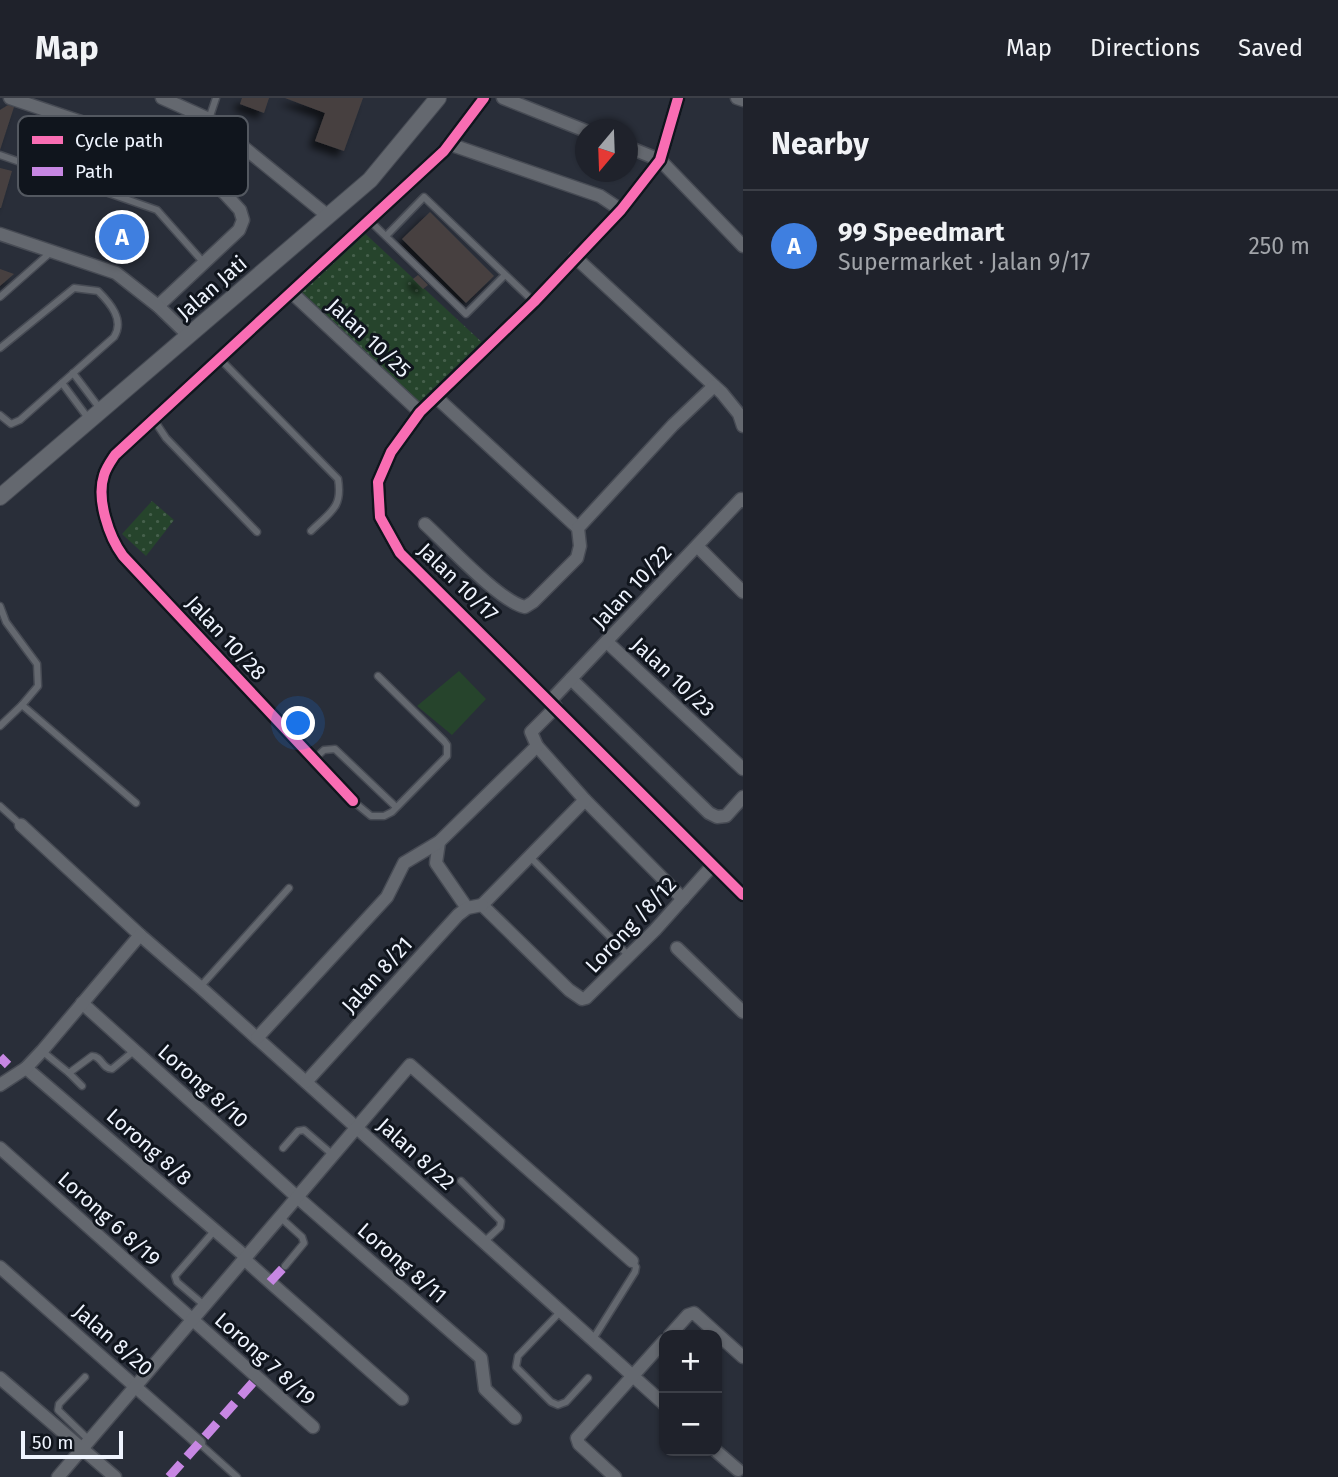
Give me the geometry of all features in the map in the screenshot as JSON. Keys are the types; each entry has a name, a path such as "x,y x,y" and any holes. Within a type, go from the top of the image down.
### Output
{"street":[{"path":"10,98 63,116"},
{"path":"162,98 202,116"},
{"name":"Jalan Jati","path":"1,493 370,180 438,98"},
{"path":"153,419 449,144 484,98"},
{"path":"503,98 575,127"},
{"name":"Jalan 10/17","path":"678,98 660,160 621,210 534,302 420,412 391,452 378,482 380,517 400,552 743,895"},
{"path":"737,98 743,100"},
{"path":"449,144 600,196 621,210"},
{"path":"248,151 328,216"},
{"path":"638,151 660,160 743,246"},
{"path":"158,306 242,226 243,215 226,196"},
{"path":"0,234 116,273 158,306 188,335"},
{"path":"575,257 714,386 734,407 743,426"},
{"name":"Jalan 10/25","path":"291,292 420,412"},
{"path":"578,528 673,425 714,386"},
{"path":"425,524 498,592 525,607 577,558 580,539 578,528 436,397"},
{"name":"Jalan 10/28","path":"153,419 115,455 103,476 108,529 114,543 123,556 353,801"},
{"name":"Jalan 10/22","path":"553,704 572,679 742,500"},
{"path":"697,546 743,592"},
{"name":"Jalan 10/23","path":"607,642 743,769"},
{"path":"572,679 709,813 717,817 726,816 743,797"},
{"path":"553,704 531,732 537,747 683,899"},
{"path":"257,1038 387,897 404,863 439,842 537,747"},
{"path":"439,842 436,860 438,867 467,908 482,905 585,800"},
{"name":"Jalan 8/22","path":"21,825 139,935 200,986 659,1399"},
{"name":"Lorong /8/12","path":"482,905 550,972 582,999 591,995 630,956 713,865"},
{"name":"Jalan 8/21","path":"306,1082 467,908"},
{"path":"0,1085 26,1068 42,1051 139,935"},
{"path":"677,948 742,1009"},
{"name":"Lorong 8/10","path":"82,1003 297,1197"},
{"path":"58,1477 410,1065 632,1261"},
{"name":"Lorong 8/8","path":"26,1068 245,1258"},
{"name":"Lorong 6 8/19","path":"0,1147 192,1320"},
{"name":"Lorong 8/11","path":"297,1197 481,1358 485,1389 514,1418"},
{"path":"245,1258 402,1399"},
{"name":"Jalan 8/20","path":"0,1267 199,1443"},
{"path":"674,1330 688,1315 694,1313 713,1330"},
{"name":"Lorong 7 8/19","path":"192,1320 313,1427"},
{"path":"722,1338 743,1357"},
{"path":"615,1477 579,1444 577,1438 659,1347"},
{"path":"0,1378 86,1444 115,1477"},
{"path":"721,1456 737,1471"}],"lane":[{"path":"210,116 216,98"},
{"path":"0,155 18,161"},
{"path":"117,196 157,210 204,263"},
{"path":"386,236 424,197 534,302"},
{"path":"369,220 466,314 505,275"},
{"path":"0,297 52,252"},
{"path":"0,348 74,288 96,289 116,312 117,332 62,383 19,421 8,422 0,415"},
{"path":"219,358 338,479 338,503 311,531"},
{"path":"73,373 96,415"},
{"path":"62,383 96,415"},
{"path":"153,419 166,438 257,532"},
{"path":"0,606 6,622 37,664 38,684 22,705 0,726"},
{"path":"353,801 367,815 387,815 444,761 448,751 444,741 378,676"},
{"path":"22,705 136,803"},
{"path":"314,759 324,750 335,749 396,807"},
{"path":"0,806 21,825"},
{"path":"530,857 630,956"},
{"path":"200,986 289,888"},
{"path":"69,1073 92,1056 98,1057 106,1068 112,1069 135,1050"},
{"path":"42,1051 82,1086"},
{"path":"283,1148 298,1131 304,1130 333,1155"},
{"path":"461,1181 501,1221 500,1227 484,1242"},
{"path":"280,1217 304,1242 285,1266"},
{"path":"204,1306 177,1282 175,1276 215,1230"},
{"path":"593,1339 635,1272 636,1267 632,1261"},
{"path":"561,1311 518,1356 516,1367 551,1402 558,1405 566,1402 589,1378"},
{"path":"85,1377 60,1404 58,1410 86,1444"},
{"path":"199,1443 237,1477"}],"green space":[{"path":"358,227 487,347 420,412 291,292"},
{"path":"152,501 174,520 146,556 122,534"},
{"path":"459,671 486,699 452,735 417,706"}],"building":[{"path":"242,98 269,98 264,113 240,104"},
{"path":"285,98 363,98 344,151 315,141 325,113"},
{"path":"8,105 14,107 0,150 0,110"},
{"path":"0,168 12,171 1,208 0,208"},
{"path":"430,212 494,276 466,303 402,239"},
{"path":"0,269 14,274 0,286"},
{"path":"418,275 428,285 423,289 413,279"}],"marked path":[{"path":"0,1057 8,1065"},
{"path":"270,1282 285,1266"},
{"path":"169,1477 257,1378"}],"cycle path":[{"path":"353,801 123,556 105,517 102,485 106,470 115,455 444,151 484,98"},
{"path":"678,98 660,160 621,210 534,302 420,412 391,452 378,482 380,517 400,553 743,895"}],"place":[{"name":"99 Speedmart","path":"122,237"}]}
